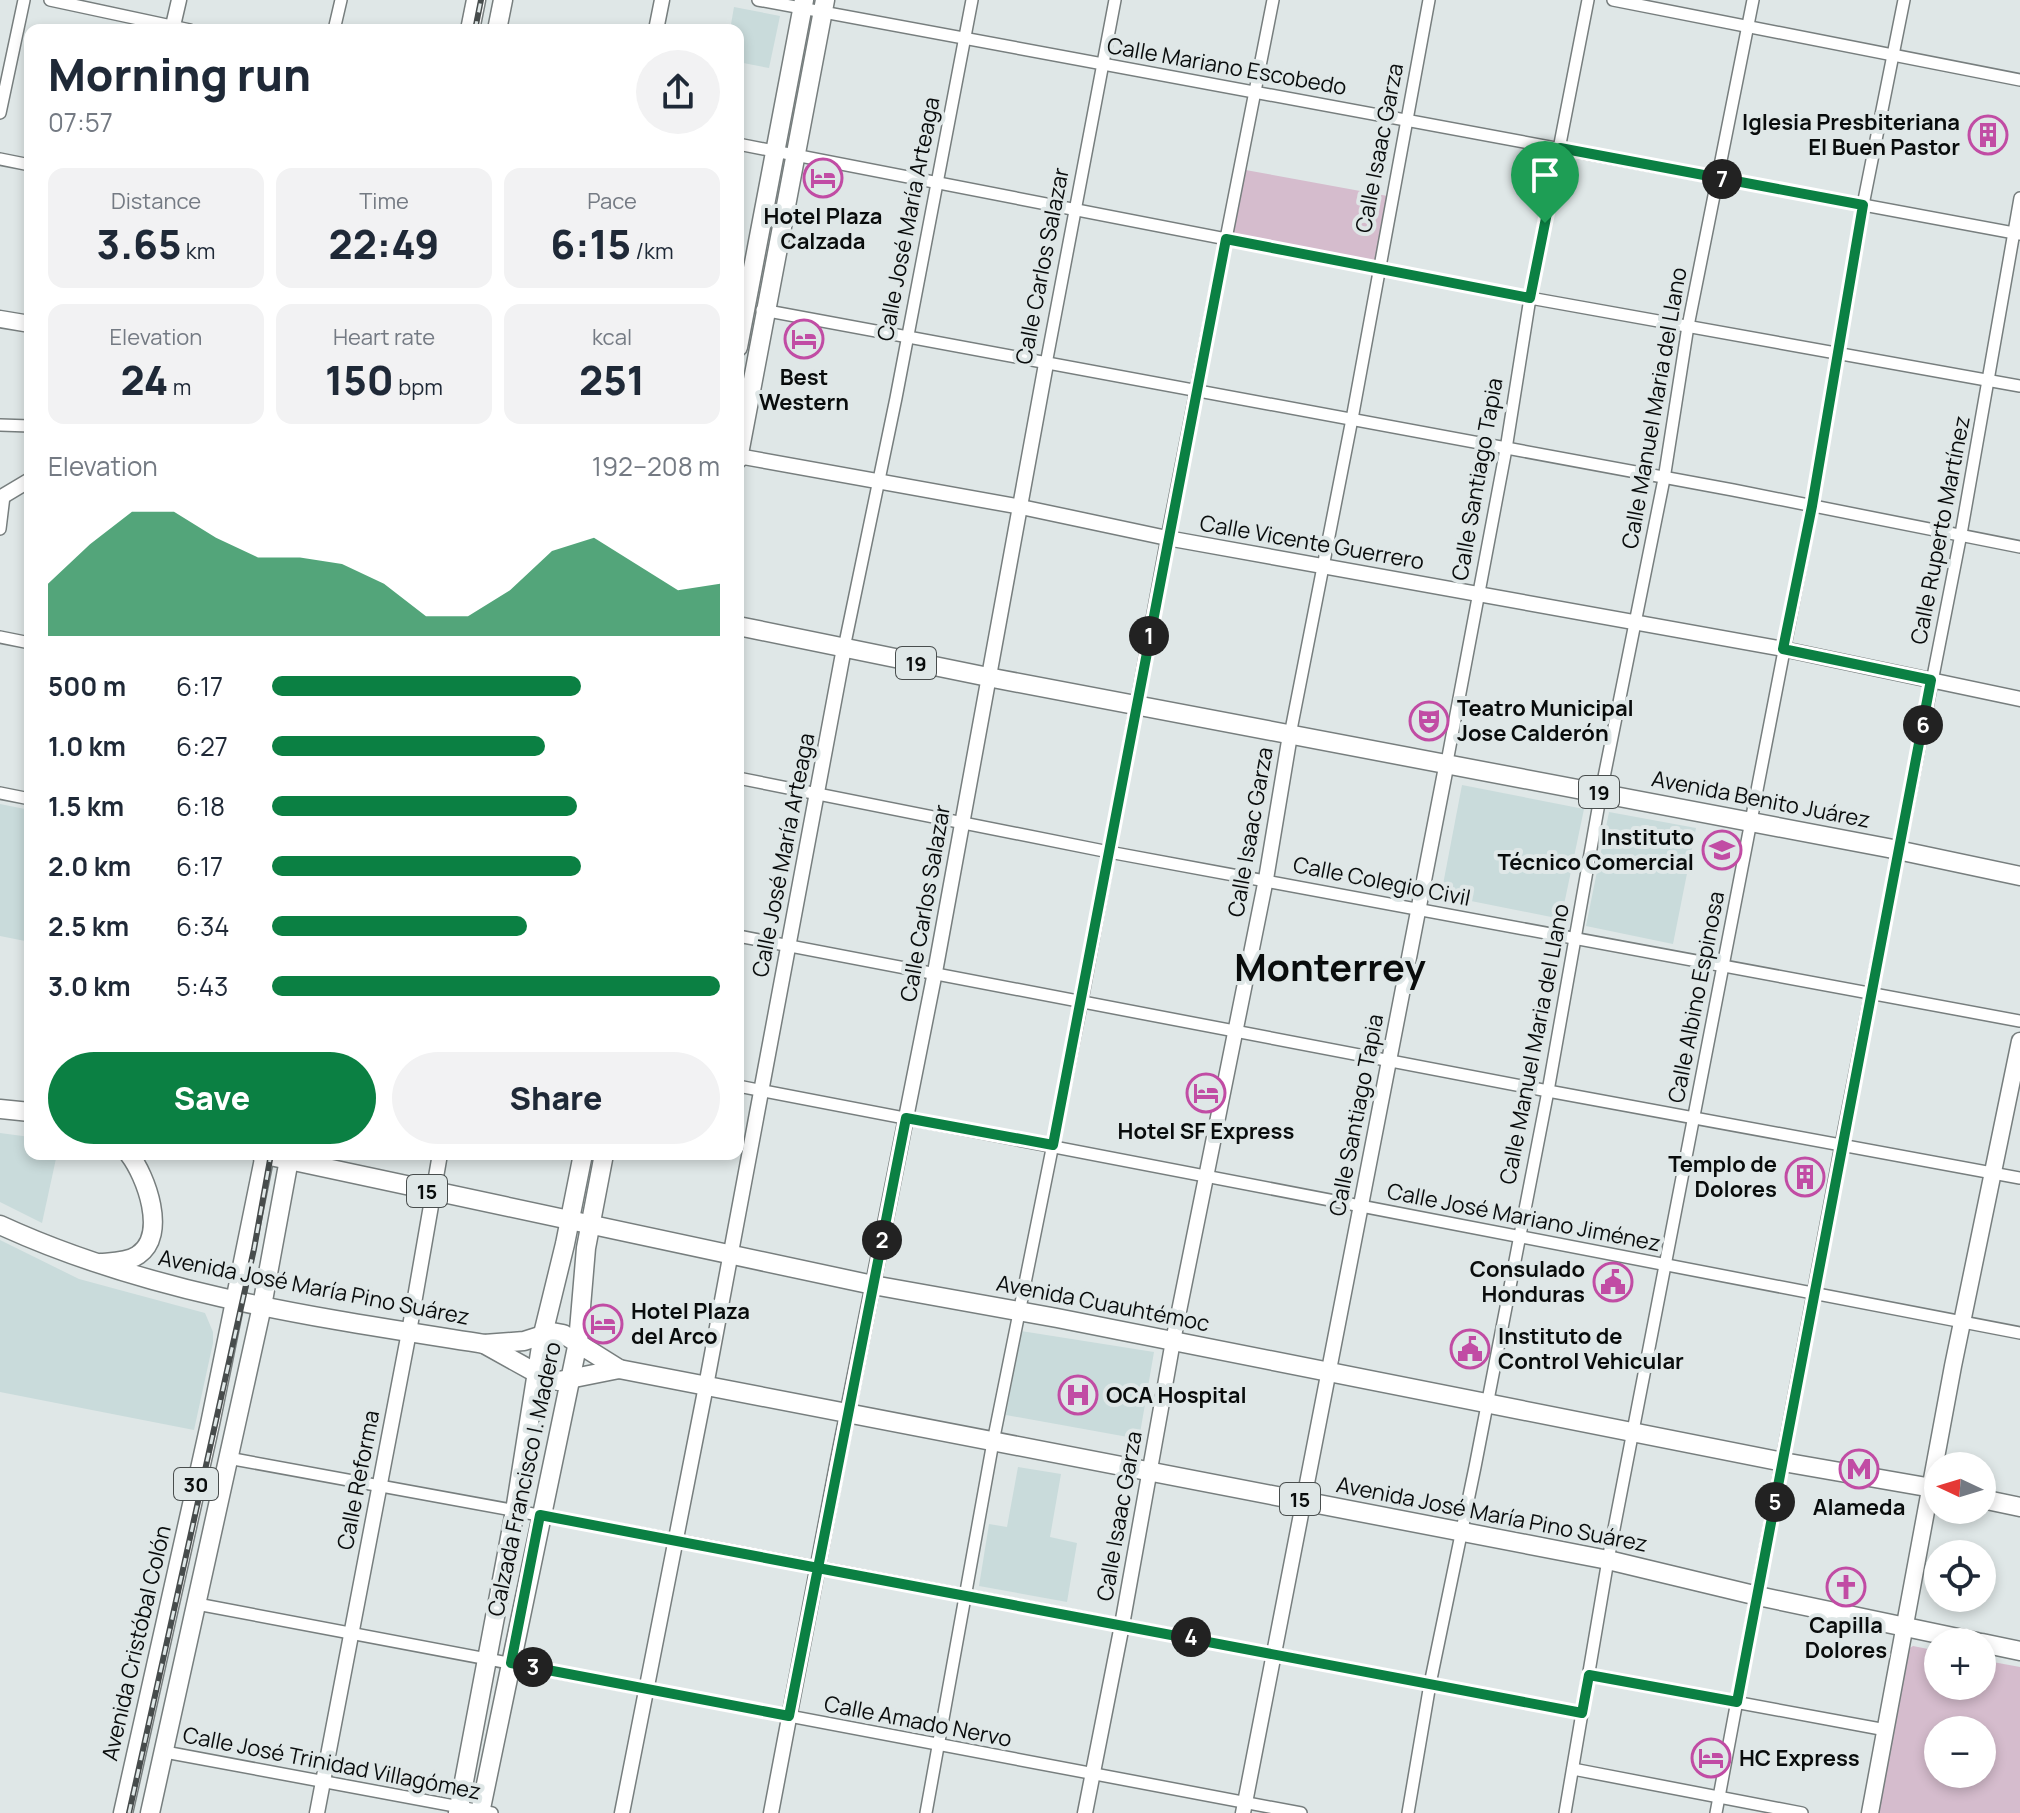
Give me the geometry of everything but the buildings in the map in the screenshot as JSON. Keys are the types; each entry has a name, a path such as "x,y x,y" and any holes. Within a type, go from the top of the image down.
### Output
{"main road":[{"path":"471,24 476,0"},
{"path":"498,24 503,0"},
{"path":"744,297 803,4"},
{"path":"744,424 824,6"},
{"path":"0,319 24,323"},
{"name":"Avenida Benito Juárez","path":"744,627 988,677 1900,850 2020,876"},
{"path":"1941,1452 1963,1322 2020,1041"},
{"path":"0,1109 24,1111"},
{"path":"94,1263 131,1258 145,1248 150,1238 149,1194 134,1160"},
{"name":"Avenida Cristóbal Colón","path":"123,1813 236,1301 263,1160"},
{"name":"30","path":"150,1813 262,1306 288,1160"},
{"name":"Avenida Cuauhtémoc","path":"301,1160 569,1222 873,1285 1924,1487"},
{"name":"Calzada Francisco I. Madero","path":"459,1810 515,1511 543,1334 582,1160"},
{"name":"Calzada Francisco I. Madero","path":"484,1812 540,1515 578,1342 590,1226 603,1160"},
{"name":"Avenida José María Pino Suárez","path":"0,1225 94,1263 236,1301 484,1344 524,1341 543,1334 563,1334 619,1369 1608,1560 1924,1631"},
{"name":"Avenida José María Pino Suárez","path":"484,1344 536,1374 559,1381 619,1369"},
{"path":"1996,1502 2020,1507"},
{"path":"1870,1813 1904,1627 1927,1524"},
{"name":"Avenida José María Pino Suárez","path":"1996,1646 2020,1651"}],"street":[{"path":"0,113 24,0"},
{"path":"50,0 155,24"},
{"path":"174,24 179,0"},
{"path":"335,24 341,0"},
{"path":"657,24 662,0"},
{"name":"Calle Mariano Escobedo","path":"758,0 824,6 964,39 2016,233"},
{"name":"Calle José María Arteaga","path":"622,1813 706,1386 844,648 908,337 972,0"},
{"name":"Calle Carlos Salazar","path":"771,1813 935,972 1115,0"},
{"path":"926,1813 1018,1311 1082,1000 1167,538 1273,0"},
{"name":"Calle Isaac Garza","path":"1085,1813 1173,1341 1266,879 1290,735 1429,0"},
{"name":"Calle Santiago Tapia","path":"1244,1808 1421,908 1506,449 1530,298 1588,0"},
{"path":"1613,0 2020,80"},
{"name":"Calle Manuel Maria del Llano","path":"1408,1813 1430,1684 1548,1091 1601,792 1664,479 1688,326 1753,0"},
{"name":"Calle Albino Espinosa","path":"1565,1813 1608,1560 1812,506 1863,205 1904,0"},
{"path":"744,145 1530,298 2020,386"},
{"path":"0,159 24,164"},
{"name":"Calle Ruperto Martínez","path":"1716,1813 1841,1145 1961,534 2020,198"},
{"path":"744,306 2020,547"},
{"path":"0,425 24,426"},
{"name":"Calle Vicente Guerrero","path":"744,458 1783,649 2020,699"},
{"path":"0,529 2,497 24,484"},
{"path":"0,637 24,642"},
{"name":"Calle Colegio Civil","path":"744,779 1109,852 2020,1021"},
{"path":"0,793 24,798"},
{"path":"744,937 2020,1178"},
{"name":"Calle José Mariano Jiménez","path":"744,1087 1208,1174 1517,1238 2020,1333"},
{"name":"Calle Reforma","path":"317,1813 439,1160"},
{"path":"228,1458 1582,1713"},
{"name":"Calle Amado Nervo","path":"197,1604 939,1745 1244,1808 1301,1813"},
{"path":"1589,1675 1886,1730"},
{"name":"Calle José Trinidad Villagómez","path":"165,1752 459,1810 484,1812"},
{"path":"1573,1769 1802,1813"}],"shaded area":[{"path":"734,7 780,16 769,68 744,63 744,24 731,24"},
{"path":"1240,169 1393,197 1378,268 1226,239"},
{"path":"1462,785 1584,809 1561,919 1441,895"},
{"path":"0,804 24,809 24,941 0,936"},
{"path":"1609,812 1696,828 1673,944 1586,926"},
{"path":"0,1133 24,1136 24,1160 56,1160 42,1223 0,1202"},
{"path":"0,1240 79,1279 205,1313 213,1332 213,1343 194,1430 0,1392"},
{"name":"OCA Hospital","path":"1021,1331 1154,1352 1139,1439 1006,1415"},
{"path":"1018,1467 1061,1474 1050,1537 1077,1543 1067,1602 979,1586 989,1524 1007,1527"},
{"path":"1913,1646 1924,1648 1924,1700 1996,1700 1996,1663 2020,1667 2020,1813 1874,1813 1905,1651"}],"railway":[{"path":"476,24 481,0"},
{"path":"129,1813 254,1249 270,1160"}],"place":[{"name":"Iglesia Presbiteriana El Buen Pastor","path":"1988,135"},
{"name":"Hotel Plaza Calzada","path":"823,178"},
{"name":"Best Western","path":"804,339"},
{"name":"Teatro Municipal Jose Calderón","path":"1429,721"},
{"name":"Instituto Técnico Comercial","path":"1722,850"},
{"name":"Hotel SF Express","path":"1206,1093"},
{"name":"Templo de Dolores","path":"1805,1177"},
{"name":"Consulado Honduras","path":"1613,1282"},
{"name":"Hotel Plaza del Arco","path":"603,1324"},
{"name":"Instituto de Control Vehicular","path":"1470,1349"},
{"name":"OCA Hospital","path":"1078,1395"},
{"name":"Alameda","path":"1859,1469"},
{"name":"Capilla Dolores","path":"1846,1587"},
{"name":"HC Express","path":"1711,1758"}],"district":[{"name":"Monterrey","path":"1330,966"}],"route":[{"path":"1545,223 1530,298 1226,239 1053,1145 906,1118 818,1568 540,1515 511,1663 789,1716 818,1568 1582,1713 1589,1675 1737,1702 1931,680 1783,649 1812,506 1863,205 1560,148 1545,223"}]}
